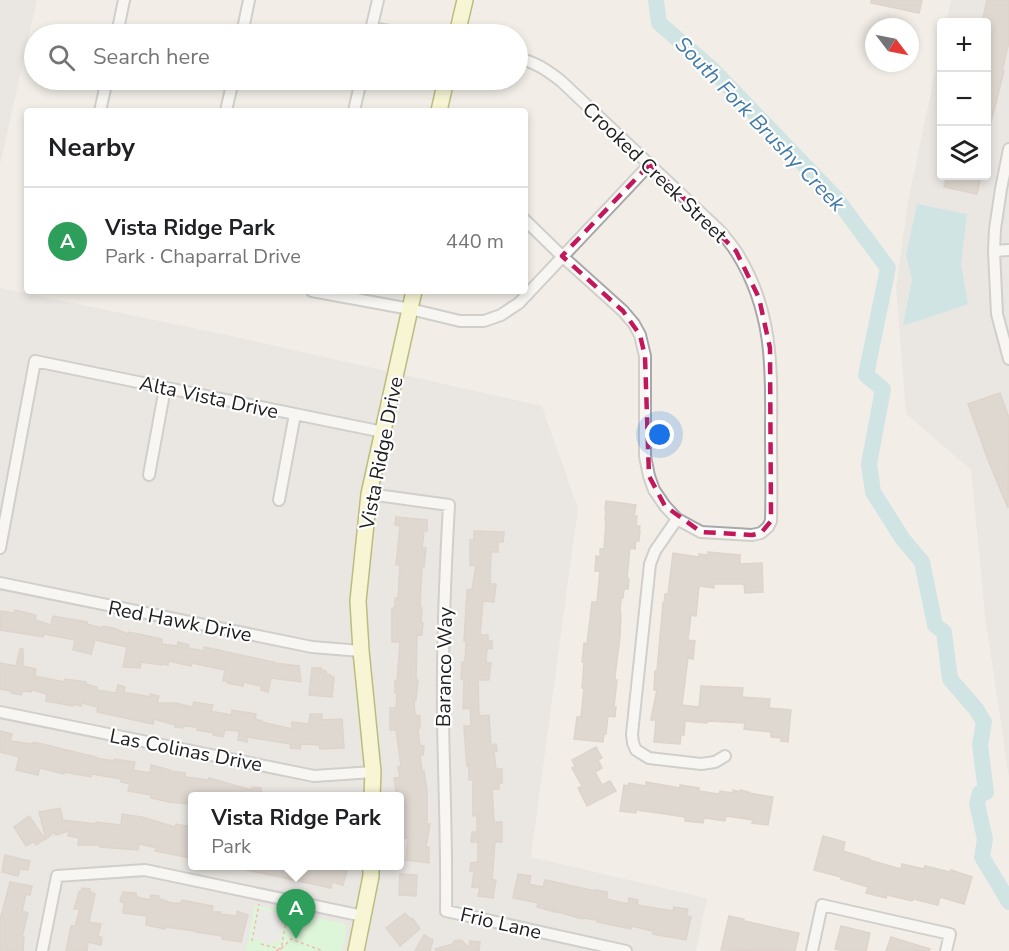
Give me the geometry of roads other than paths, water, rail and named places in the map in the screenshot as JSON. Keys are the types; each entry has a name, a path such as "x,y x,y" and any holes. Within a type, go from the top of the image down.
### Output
{"street":[{"path":"119,24 124,0"},
{"path":"244,24 249,0"},
{"path":"373,24 378,0"},
{"path":"459,24 465,0"},
{"name":"Crooked Creek Street","path":"528,60 554,75 720,231 736,251 759,298 770,348 771,520 768,527 761,533 752,535 701,532 677,519"},
{"path":"101,108 105,90"},
{"path":"227,108 231,90"},
{"path":"355,108 359,90"},
{"path":"440,108 444,90"},
{"path":"1009,149 1000,189 994,251 997,314 1009,358"},
{"path":"528,293 650,164"},
{"path":"528,223 623,311 640,335 645,356 645,456 654,490 677,519 659,545 650,564 633,722 633,743 636,750 649,758 701,764 715,762 725,756"},
{"path":"994,251 1009,250"},
{"path":"330,294 460,321 483,321 501,315 519,303 527,294"},
{"name":"Vista Ridge Drive","path":"372,792 373,772 358,601 369,494 413,294"},
{"name":"Alta Vista Drive","path":"0,548 35,360 383,432"},
{"path":"149,475 165,388"},
{"path":"279,500 295,414"},
{"name":"Baranco Way","path":"369,494 449,505 443,718 447,849 446,911"},
{"name":"Red Hawk Drive","path":"0,583 312,647 361,651"},
{"name":"Las Colinas Drive","path":"0,712 314,776 373,772"},
{"path":"42,951 57,876 145,870 363,916"},
{"path":"356,951 371,870"},
{"path":"812,951 822,905 950,934 946,951"},
{"name":"Frio Lane","path":"446,911 626,951"}],"water":[{"path":"917,204 967,214 961,264 968,304 903,325 912,279 906,255"}],"waterway":[{"name":"South Fork Brushy Creek","path":"656,0 659,23 711,68 836,198 888,268 866,375 883,389 869,464 873,492 902,538 922,562 935,625 944,632 950,679 984,722 980,745 986,792 980,793 977,804 985,839 982,857 1009,902"}],"place":[{"name":"Vista Ridge Park","path":"296,939"}]}
